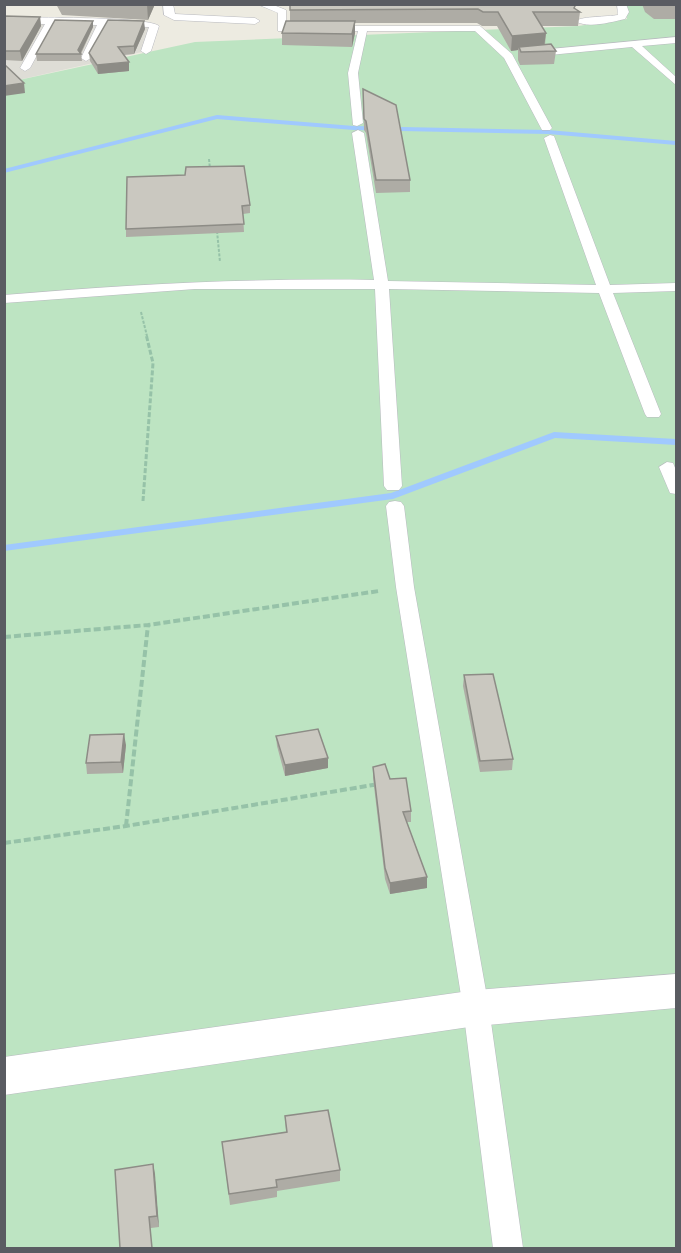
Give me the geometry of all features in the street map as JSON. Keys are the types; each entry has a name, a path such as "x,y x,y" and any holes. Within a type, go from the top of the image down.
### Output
{"street":[{"path":"4,1076 476,1008 676,992"}],"lane":[{"path":"168,4 169,15 174,17 255,21"},
{"path":"261,4 283,12 281,29 477,28 508,56 548,133 653,414"},
{"path":"580,21 602,21 622,17 624,12 621,4"},
{"path":"597,14 607,10"},
{"path":"4,20 142,23 154,26 146,51"},
{"path":"25,68 51,21"},
{"path":"86,58 104,21"},
{"path":"363,29 353,74 357,128 382,286 394,496 405,587 476,1008 508,1248"},
{"path":"508,56 676,40"},
{"path":"634,44 676,82"},
{"path":"4,299 135,288 222,284 605,290 676,287"},
{"path":"667,467 676,489"}],"path":[{"path":"209,159 211,170"},
{"path":"217,227 222,284"},
{"path":"135,288 153,363 143,501"},
{"path":"4,637 148,625 405,587"},
{"path":"126,826 148,625"},
{"path":"4,843 126,826 436,775"}],"shaded area":[{"path":"5,20 150,24 146,51 5,83"}],"green space":[{"path":"624,5 676,5 676,1248 5,1248 5,83 195,42 578,26 627,19"}],"building":[{"path":"290,4 576,4 574,8 580,12 533,12 546,33 512,36 498,12 483,12 478,9 290,10"},
{"path":"4,16 40,17 20,51 4,51"},
{"path":"55,20 93,21 78,50 81,54 36,54"},
{"path":"108,20 144,21 134,46 118,47 129,62 97,65 89,53"},
{"path":"286,21 355,21 352,34 282,33"},
{"path":"551,44 556,51 521,52 519,47"},
{"path":"4,64 24,83 4,86"},
{"path":"363,89 396,105 410,180 376,180 364,119"},
{"path":"244,166 250,205 242,206 244,224 126,229 127,177 185,175 186,167"},
{"path":"493,674 513,759 480,761 464,675"},
{"path":"318,729 328,758 285,765 276,736"},
{"path":"124,734 121,762 86,763 90,735"},
{"path":"385,764 390,779 406,778 411,811 403,812 427,877 390,883 385,868 373,767"},
{"path":"328,1110 340,1170 276,1180 277,1187 229,1194 222,1142 287,1132 285,1116"},
{"path":"153,1164 157,1216 149,1217 152,1248 120,1248 115,1170"}],"waterway":[{"path":"4,171 217,117 354,128 548,132 676,143"},
{"path":"4,548 393,496 554,435 676,442"}]}
